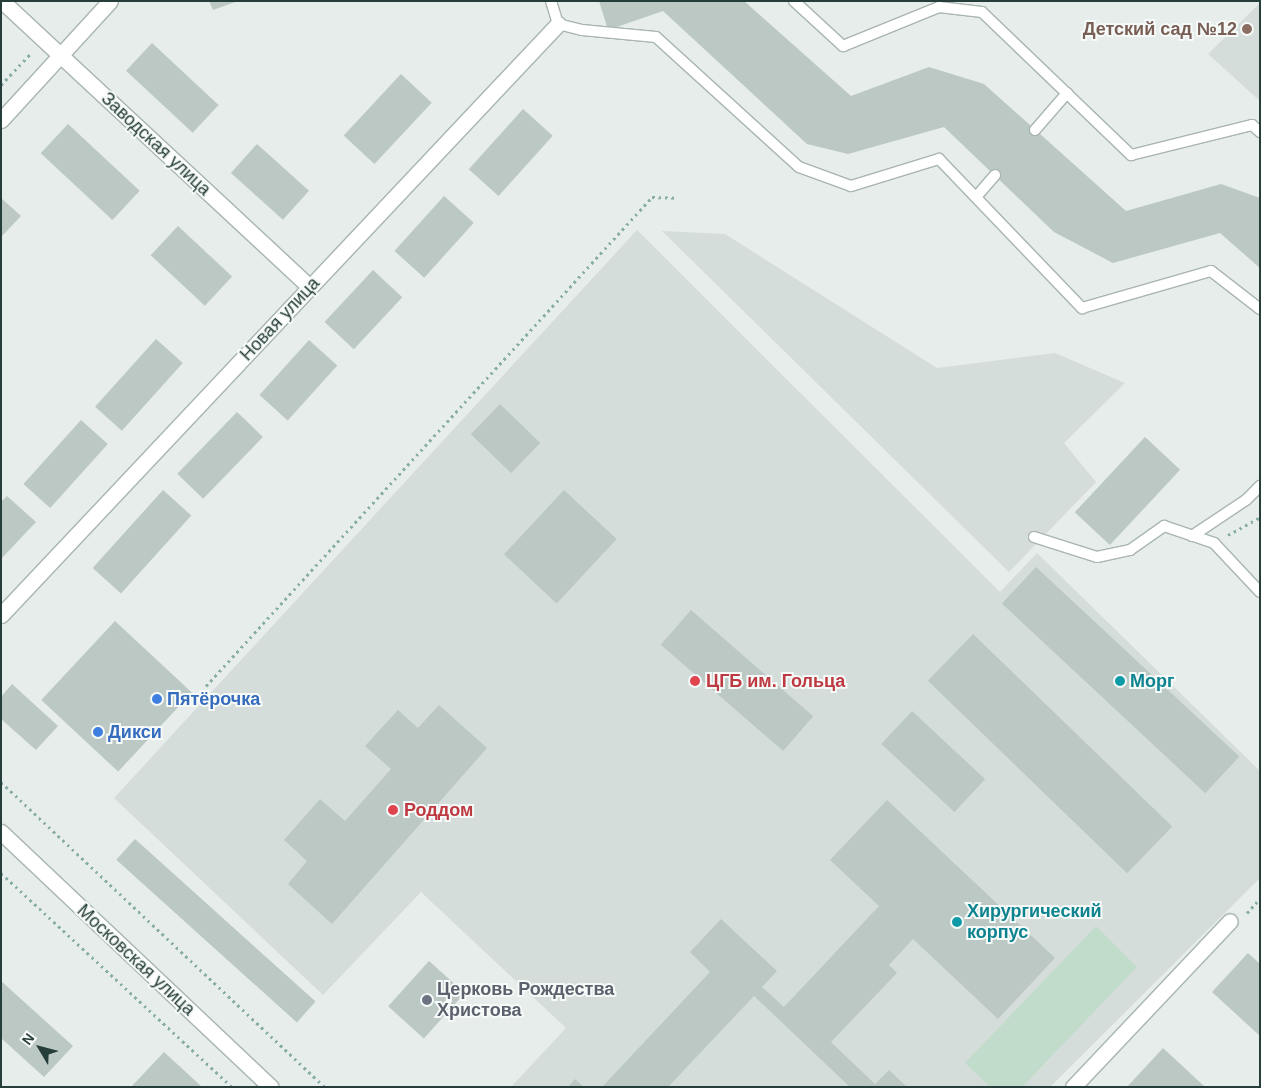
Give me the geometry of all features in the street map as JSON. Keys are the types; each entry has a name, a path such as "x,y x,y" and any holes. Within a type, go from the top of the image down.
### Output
{"street":[{"name":"Заводская улица","path":"2,1 310,287"},
{"path":"1,120 62,57 110,1"},
{"name":"Новая улица","path":"1,615 558,24"},
{"name":"Московская улица","path":"1,832 271,1087"},
{"path":"1073,1087 1230,921"}],"lane":[{"path":"551,1 558,24 582,30 656,37 799,167 852,186 939,159 1082,308 1211,271 1260,309"},
{"path":"794,1 843,46 939,7 982,12 1132,155 1252,125 1260,132"},
{"path":"1035,130 1067,94"},
{"path":"976,197 995,176"},
{"path":"1192,536 1246,500 1260,486"},
{"path":"1034,537 1097,557 1130,550 1164,526 1214,543 1260,592"}],"path":[{"path":"206,686 652,197 676,198"},
{"path":"1214,543 1260,517"},
{"path":"1,782 325,1087"},
{"path":"1,873 232,1087"}],"shaded area":[{"name":"Детский сад №12","path":"1260,3 1260,101 1208,54"},
{"name":"ЦГБ им. Гольца","path":"637,230 1000,592 1037,553 1260,771 1260,878 1050,1087 511,1087 566,1028 421,892 323,995 114,798"},
{"path":"662,231 725,234 937,368 1055,353 1125,383 1064,443 1096,482 1009,572"}],"green space":[{"path":"1096,926 1137,967 1022,1087 990,1087 965,1063"}],"building":[{"path":"209,1 238,1 213,10"},
{"path":"599,1 744,1 851,96 929,67 984,84 1126,211 1221,184 1260,198 1260,268 1220,233 1113,263 1054,232 944,127 848,154 807,144 663,11 608,30"},
{"path":"152,43 219,105 193,133 126,71"},
{"path":"401,74 432,103 374,164 344,135"},
{"path":"523,109 553,136 499,196 469,169"},
{"path":"68,124 140,191 112,220 41,153"},
{"path":"257,144 309,191 283,220 231,173"},
{"path":"444,196 474,223 424,278 394,251"},
{"path":"1,198 21,216 1,237"},
{"path":"178,226 232,276 205,306 151,255"},
{"path":"373,270 402,297 354,349 325,322"},
{"path":"156,339 183,363 122,431 95,407"},
{"path":"309,340 337,365 288,420 259,395"},
{"path":"500,404 540,443 511,473 471,434"},
{"path":"237,412 263,437 203,499 177,474"},
{"path":"81,420 108,444 50,508 23,484"},
{"path":"1145,437 1180,470 1110,545 1075,512"},
{"path":"163,490 191,515 121,593 93,568"},
{"path":"564,490 617,539 557,603 504,554"},
{"path":"7,496 36,522 1,559 1,502"},
{"name":"Морг","path":"1036,567 1239,757 1205,793 1002,604"},
{"path":"691,610 813,716 783,751 661,645"},
{"path":"115,621 192,693 118,772 41,700"},
{"path":"973,634 1172,826 1127,873 928,681"},
{"path":"12,684 58,726 36,750 1,719 1,697"},
{"name":"Роддом","path":"439,705 487,748 332,924 288,884 307,861 284,840 320,799 345,821 391,769 365,746 398,710 418,728"},
{"path":"912,711 985,779 954,812 881,744"},
{"path":"887,800 1055,958 998,1019 913,939 889,965 897,973 831,1042 875,1084 889,1070 907,1087 850,1087 754,996 668,1087 602,1087 710,972 690,952 721,919 777,971 762,987 784,1007 879,906 830,860"},
{"path":"135,839 316,1002 297,1022 116,860"},
{"path":"1248,953 1260,964 1260,1036 1212,992"},
{"name":"Церковь Рождества Христова","path":"429,961 465,993 424,1038 388,1006"},
{"path":"1,981 73,1046 44,1077 1,1038"},
{"path":"1163,1048 1205,1087 1127,1087"},
{"path":"164,1052 202,1087 131,1087"},
{"path":"575,1079 584,1087 568,1087"}],"place":[{"name":"Детский сад №12","path":"1247,29"},
{"name":"ЦГБ им. Гольца","path":"695,681"},
{"name":"Морг","path":"1120,681"},
{"name":"Пятёрочка","path":"157,699"},
{"name":"Дикси","path":"98,732"},
{"name":"Роддом","path":"393,810"},
{"name":"Хирургический корпус","path":"957,922"},
{"name":"Церковь Рождества Христова","path":"427,1000"}]}
